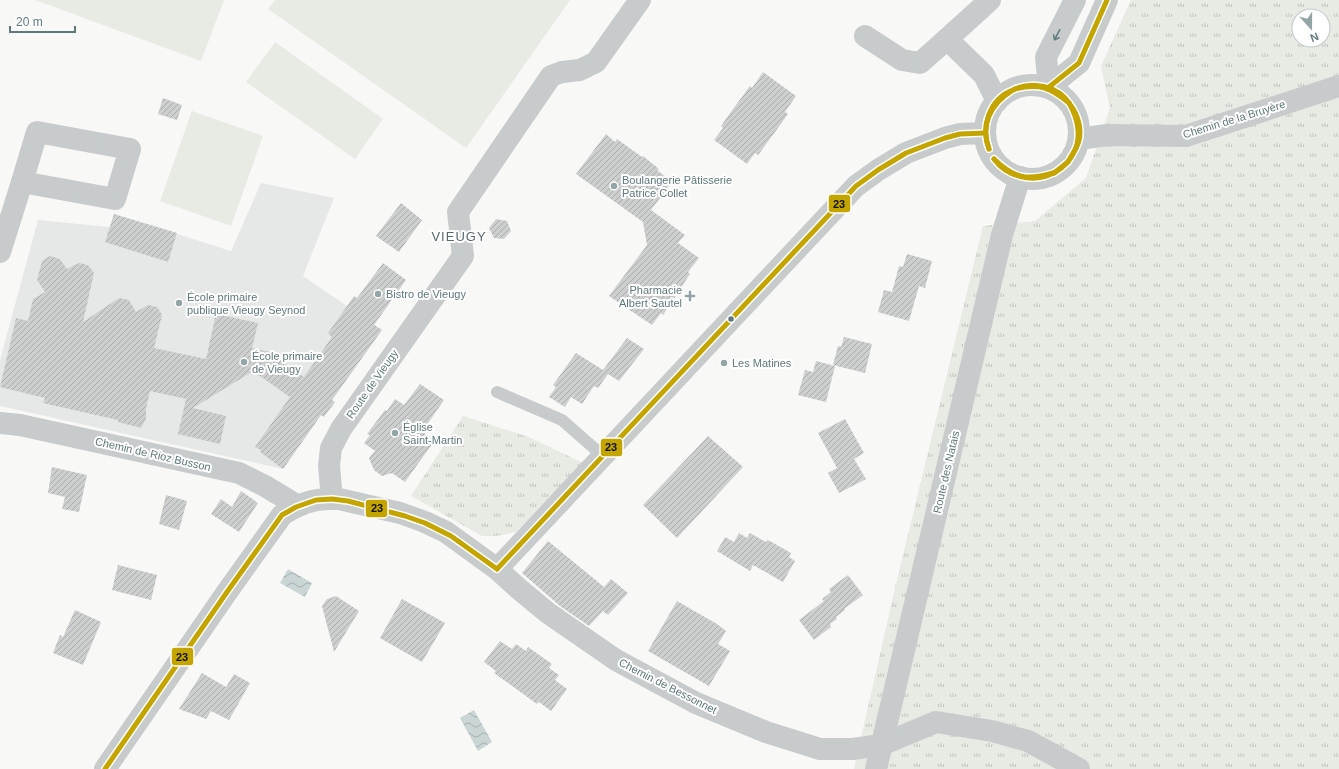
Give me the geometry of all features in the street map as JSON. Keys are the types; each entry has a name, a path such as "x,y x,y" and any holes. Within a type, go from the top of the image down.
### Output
{"street":[{"name":"Route de Vieugy","path":"332,499 330,482 331,448 338,435 463,256 458,212 551,76 562,72 580,70 596,62 640,0"},
{"path":"864,36 902,60 920,63 990,0"},
{"path":"1049,88 1046,57 1075,0"},
{"path":"1049,88 1079,63 1107,0"},
{"path":"947,39 984,75 997,101"},
{"path":"1030,85 1049,88 1063,95 1073,108 1079,123 1079,139 1074,154 1064,166 1051,175 1035,179 1020,177 1006,171 995,160 988,147 985,133 986,121 990,111 997,101 1012,90 1030,85"},
{"name":"Chemin de la Bruyère","path":"1079,139 1107,135 1186,136 1339,86"},
{"path":"0,252 37,132 130,149 115,199 22,182"},
{"path":"497,569 856,186 878,170 906,153 945,138 960,134 985,133"},
{"name":"Route des Natais","path":"876,769 1002,235 1020,177"},
{"name":"Chemin de Rioz Busson","path":"0,423 20,425 239,473 265,486 298,506"},
{"path":"105,769 218,604 282,515 307,502 332,499"},
{"name":"Chemin de Bessonnet","path":"332,499 338,499 400,513 425,522 446,532 497,569 548,613 616,660 696,703 766,732 820,749 854,749 881,745 936,722 992,731 1028,741 1079,769"}],"lane":[{"path":"497,392 562,420 603,456"}],"shaded area":[{"name":"École primaire publique Vieugy Seynod","path":"261,183 334,198 303,276 382,330 283,469 0,406 0,360 38,220 110,227 114,214 231,251"}],"green space":[{"path":"35,0 224,0 201,61"},
{"path":"275,0 570,0 466,148 268,9"},
{"path":"1131,0 1339,0 1339,769 854,769 895,588 983,226 1035,221 1086,178 1110,108 1101,66"},
{"path":"275,42 383,119 355,159 246,82"},
{"path":"192,111 263,136 231,226 160,201"},
{"path":"463,416 529,437 583,463 516,532 496,536 482,536 411,496"}],"water":[{"path":"288,569 312,583 305,597 280,583"},
{"path":"474,710 492,742 478,751 460,718"}],"building":[{"path":"763,72 796,96 785,112 788,114 758,155 755,153 747,164 714,140 723,128 721,126 733,109 750,86 752,88"},
{"path":"163,98 182,105 177,120 158,114"},
{"path":"606,134 615,142 617,139 642,157 643,156 672,182 651,210 685,235 678,243 699,258 688,272 690,274 663,315 661,313 652,325 609,296 647,245 643,222 576,174"},
{"path":"401,203 422,220 399,252 376,236"},
{"path":"114,214 177,233 168,262 105,242"},
{"path":"496,219 507,221 511,231 504,239 494,238 489,228"},
{"path":"907,254 932,261 925,288 919,286 909,321 878,312 884,290 892,292 899,266 903,267"},
{"name":"École primaire de Vieugy","path":"50,256 60,259 67,269 79,263 88,265 94,273 83,322 119,298 129,300 136,312 148,305 157,307 162,315 154,348 206,359 216,314 258,323 252,348 270,352 304,377 332,337 328,333 354,296 357,298 383,263 406,280 374,325 382,330 332,400 335,402 324,417 321,415 283,469 260,452 261,450 255,447 290,397 260,376 250,373 193,408 226,416 220,444 178,434 186,399 150,391 146,409 146,419 141,428 118,422 118,420 43,403 45,398 0,387 16,318 28,321 33,299 45,292 37,280 42,261"},
{"path":"844,337 872,344 865,373 833,365 838,346 841,347"},
{"path":"627,338 644,349 619,381 608,374 598,388 594,386 582,404 571,397 565,407 549,397 556,387 553,385 576,353 603,370"},
{"path":"816,361 835,366 826,402 798,395 805,370 813,372"},
{"name":"Église Saint-Martin","path":"420,384 444,400 422,432 435,440 405,482 392,473 382,476 374,470 369,458 375,451 364,443 370,435 367,434 385,410 387,411 395,399 404,405"},
{"path":"845,419 864,453 854,459 866,479 839,493 828,473 837,468 818,433"},
{"path":"708,436 743,467 677,538 643,505"},
{"path":"52,467 87,475 79,512 62,509 65,497 48,493"},
{"path":"241,491 258,503 239,532 211,514 221,499 232,507"},
{"path":"166,495 187,501 179,530 159,524"},
{"path":"739,533 747,538 750,533 766,542 768,540 791,553 789,557 795,561 783,582 753,565 750,571 717,551 725,537 734,542"},
{"path":"548,541 604,587 611,579 628,593 608,615 603,611 589,626 560,606 522,573"},
{"path":"118,565 157,575 151,600 112,590"},
{"path":"848,575 863,595 844,609 845,610 836,617 837,619 830,624 831,627 814,640 799,620 824,601 822,599 831,592 829,589"},
{"path":"336,596 359,611 334,652 322,606 327,599"},
{"path":"402,599 445,623 422,662 380,638"},
{"path":"677,601 717,624 726,631 718,644 730,651 709,686 648,651"},
{"path":"75,610 101,622 83,665 53,653 60,635 63,637"},
{"path":"500,641 512,649 516,644 526,651 528,647 552,664 549,668 559,675 555,680 567,689 551,711 539,702 537,704 494,673 496,671 484,662"},
{"path":"202,673 226,687 234,674 250,683 229,720 211,711 206,719 179,709"}],"transit line":[{"name":"23","path":"1049,87 1079,63 1107,0"},
{"name":"23","path":"1015,89 1029,85 1045,87 1052,89 1064,97 1069,103"},
{"name":"23","path":"1015,89 1031,86 1044,88 1056,93 1069,103"},
{"name":"23","path":"989,149 986,132 989,114 998,100 1013,90"},
{"name":"23","path":"989,149 986,131 989,115 999,101 1013,90"},
{"name":"23","path":"1069,103 1078,119 1080,131 1080,137 1076,148"},
{"name":"23","path":"1069,103 1074,114 1078,130 1076,148"},
{"name":"23","path":"497,569 856,186 878,170 906,153 945,138 960,134 985,133"},
{"name":"23","path":"1054,173 1068,162 1076,148"},
{"name":"23","path":"1054,173 1067,163 1076,148"},
{"name":"23","path":"994,159 1014,174 1021,176 1035,177 1053,173"},
{"name":"23","path":"994,159 1005,170 1020,176 1037,178 1053,173"},
{"name":"23","path":"105,769 282,515 296,507 316,500 332,499 348,501 405,516 425,523 451,536 497,569"}],"place":[{"name":"Boulangerie Pâtisserie Patrice Collet","path":"614,186"},
{"name":"Bistro de Vieugy","path":"378,294"},
{"name":"Pharmacie Albert Sautel","path":"690,296"},
{"name":"École primaire publique Vieugy Seynod","path":"179,303"},
{"name":"École primaire de Vieugy","path":"244,362"},
{"name":"Les Matines","path":"724,363"},
{"name":"Église Saint-Martin","path":"395,433"}],"district":[{"name":"VIEUGY","path":"459,236"}]}
